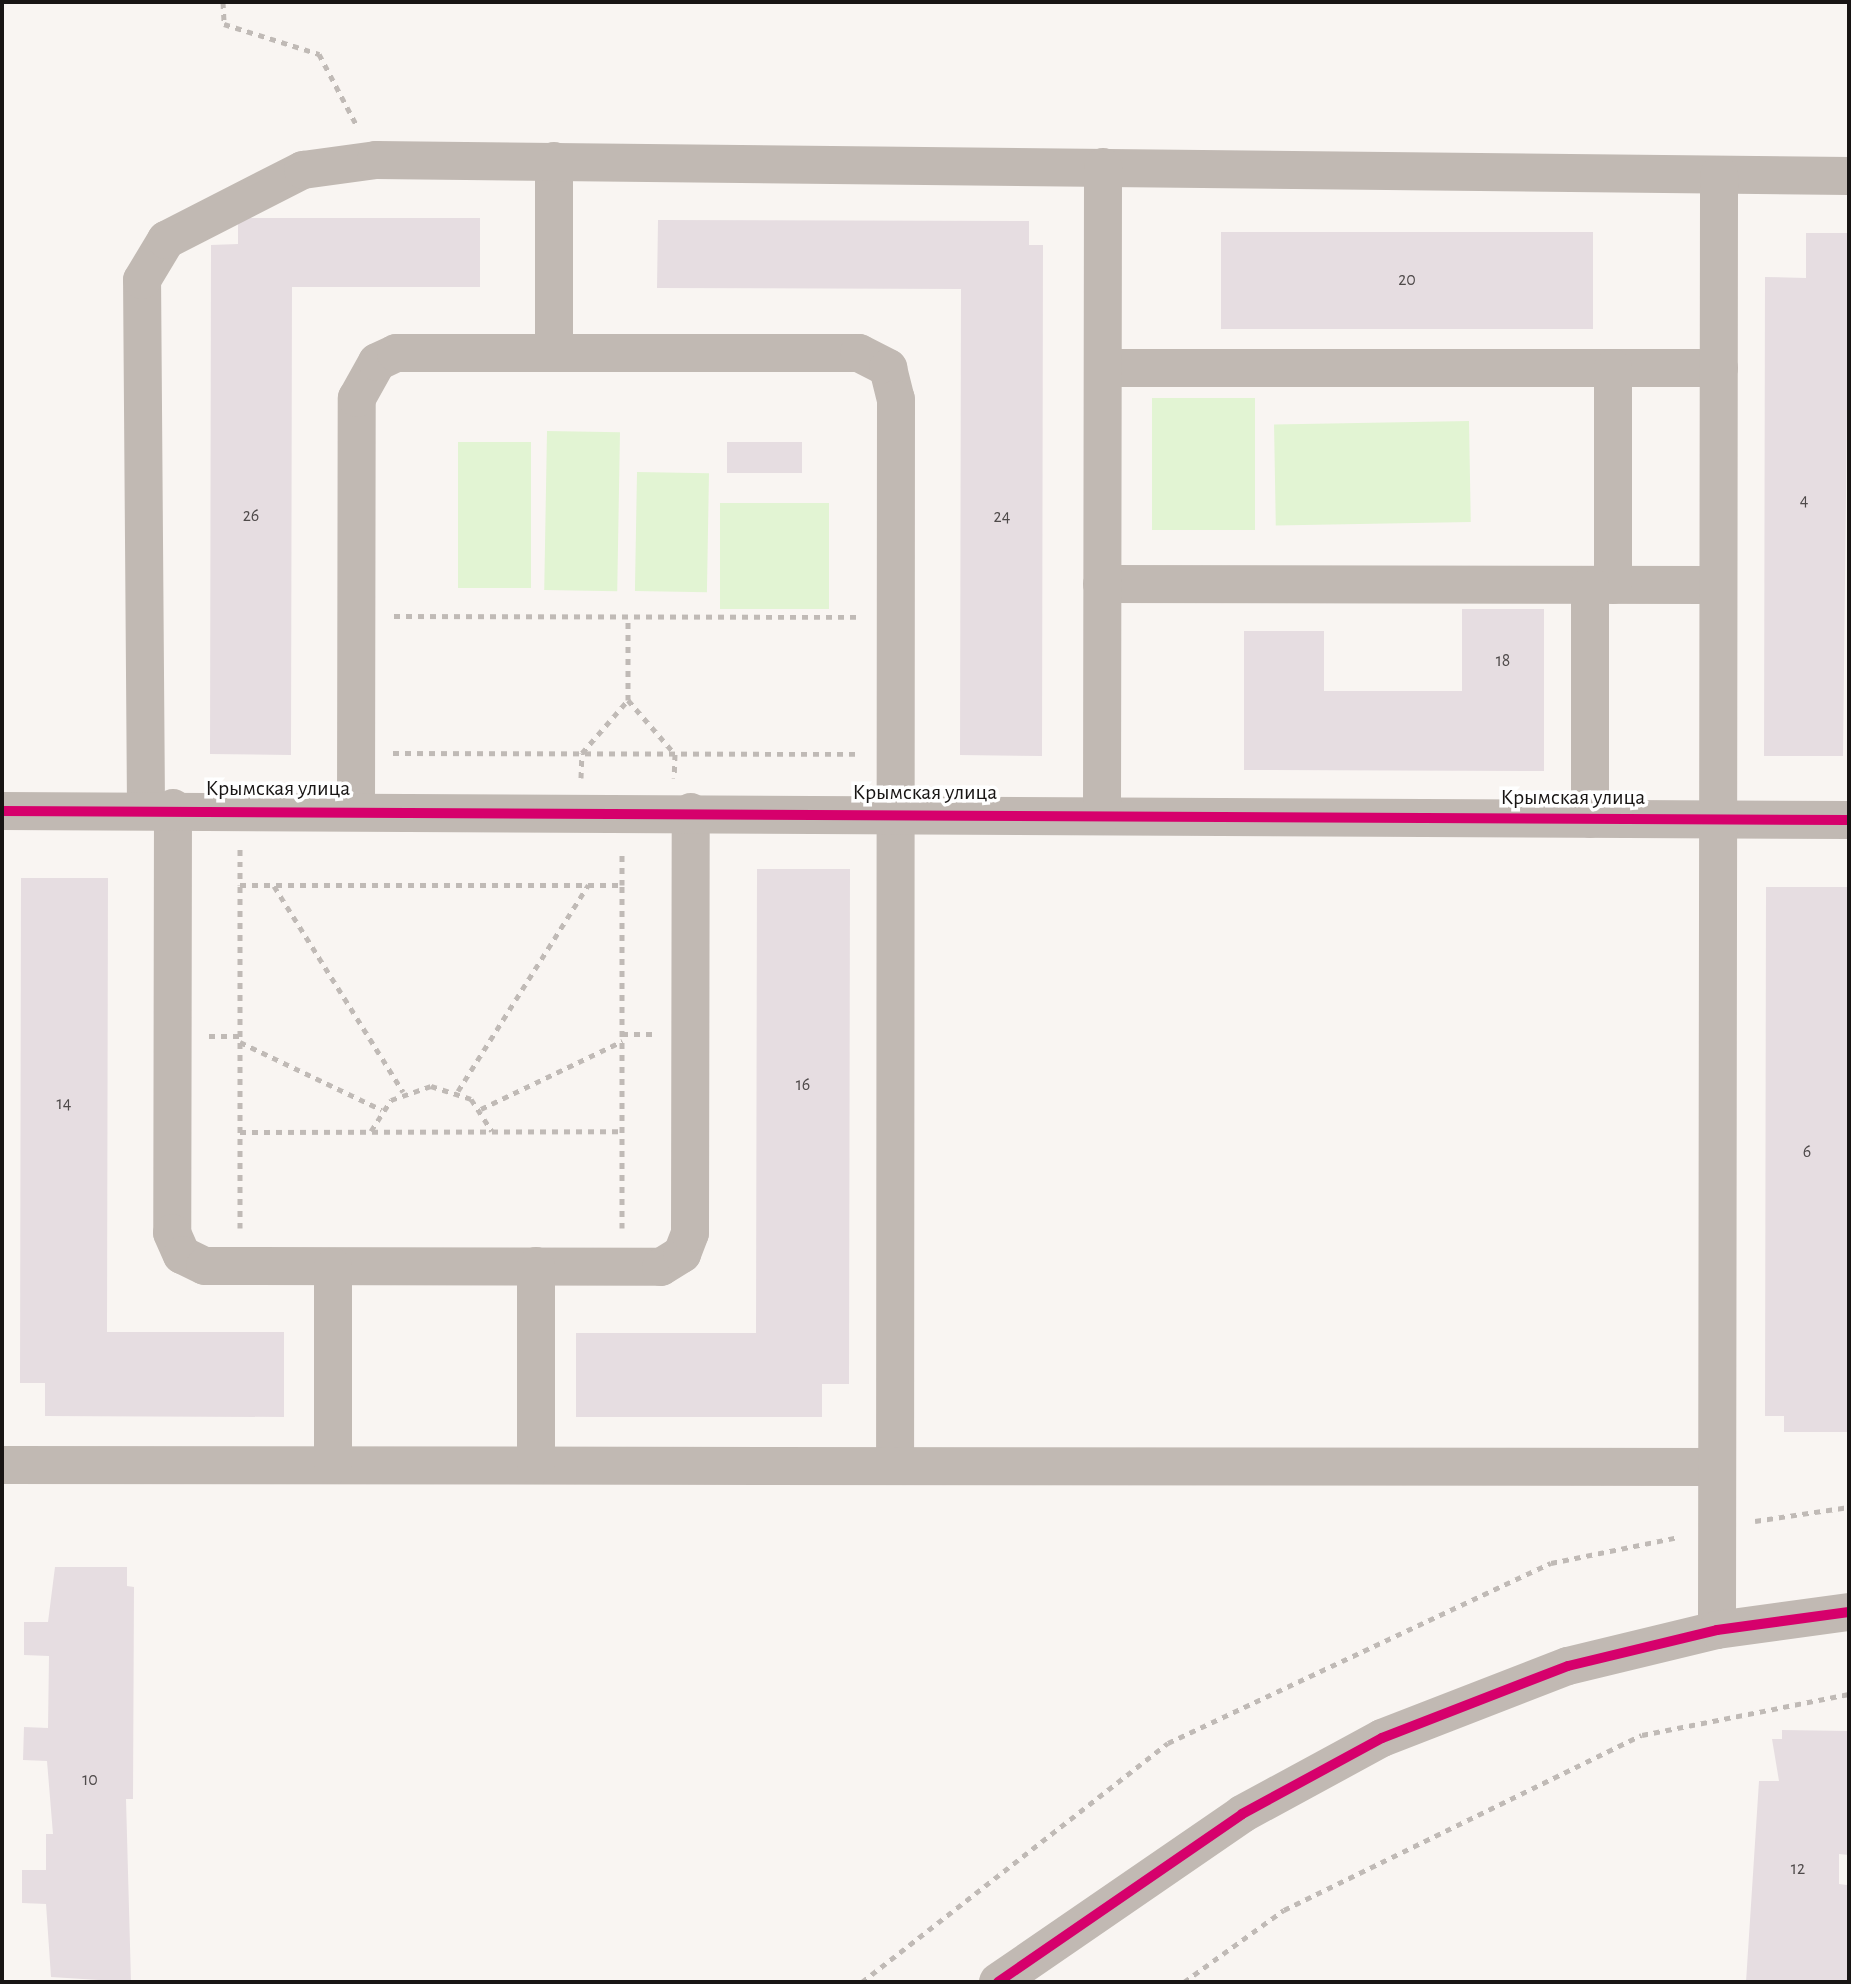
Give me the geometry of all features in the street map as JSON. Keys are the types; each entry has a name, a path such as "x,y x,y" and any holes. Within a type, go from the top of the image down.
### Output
{"street":[{"path":"683,812 690,1233 673,1262 621,1267 240,1267 191,1262 172,1233 159,808 146,266 166,240 303,170 376,160 1849,176"},
{"path":"554,161 554,353"},
{"path":"1102,815 1103,167"},
{"path":"1717,1630 1719,175"},
{"path":"356,809 357,398 367,371 396,353 878,358 896,390 895,1466"},
{"path":"1103,368 1719,368"},
{"path":"1590,819 1613,368"},
{"path":"1102,584 1718,585"},
{"name":"Крымская улица","path":"2,811 240,808 1849,820"},
{"path":"536,1266 536,1465"},
{"path":"333,1267 333,1465"},
{"path":"2,1465 1717,1467"},
{"path":"998,1982 1242,1814 1382,1738 1568,1666 1717,1630 1849,1612"}],"path":[{"path":"223,2 224,24 319,54 376,160"},
{"path":"357,616 896,617"},
{"path":"581,811 582,753 628,700 628,617"},
{"path":"628,700 675,754 683,812"},
{"path":"356,753 896,754"},
{"path":"240,808 240,1267"},
{"path":"621,1267 622,811"},
{"path":"240,885 622,885"},
{"path":"274,885 403,1092"},
{"path":"458,1091 588,885"},
{"path":"481,1109 622,1041"},
{"path":"240,1042 382,1110"},
{"path":"371,1131 382,1110 403,1092 431,1086 458,1091 481,1109 492,1132"},
{"path":"240,1132 622,1131"},
{"path":"862,1982 1168,1743 1551,1563 1716,1529 1849,1507"},
{"path":"1184,1982 1284,1910 1642,1735 1849,1694"}],"green space":[{"path":"1152,398 1255,398 1255,530 1152,530"},
{"path":"1469,421 1471,522 1276,525 1274,424"},
{"path":"547,431 620,432 617,591 544,590"},
{"path":"458,442 531,442 531,588 458,588"},
{"path":"637,472 709,473 707,592 635,591"},
{"path":"720,503 829,503 829,609 720,609"}],"building":[{"path":"238,218 480,218 480,287 292,287 291,755 210,754 211,245 238,244"},
{"path":"658,220 1029,221 1029,245 1043,245 1042,756 960,755 961,289 657,288"},
{"path":"1221,232 1593,232 1593,329 1221,329"},
{"path":"1806,233 1849,233 1843,756 1764,756 1765,277 1806,278"},
{"path":"727,442 802,442 802,473 727,473"},
{"path":"1462,609 1544,609 1544,771 1244,770 1244,631 1324,631 1324,691 1462,691"},
{"path":"757,869 850,869 849,1384 822,1384 822,1417 576,1417 576,1333 756,1333"},
{"path":"21,878 108,878 107,1332 284,1332 284,1417 45,1416 45,1383 20,1383"},
{"path":"1766,887 1849,887 1849,1432 1784,1432 1784,1416 1765,1416"},
{"path":"55,1567 127,1567 127,1586 134,1587 133,1799 126,1799 131,1982 51,1977 46,1904 22,1903 22,1870 46,1870 46,1834 53,1834 47,1761 23,1760 24,1727 48,1728 49,1656 24,1655 24,1622 48,1622"},
{"path":"1782,1730 1849,1731 1849,1855 1839,1854 1839,1884 1847,1885 1849,1982 1746,1982 1759,1781 1779,1781 1772,1739 1782,1739"}],"cycle path":[{"path":"2,811 1849,820"},
{"path":"998,1982 1242,1814 1382,1738 1568,1666 1717,1630 1849,1612"}]}
